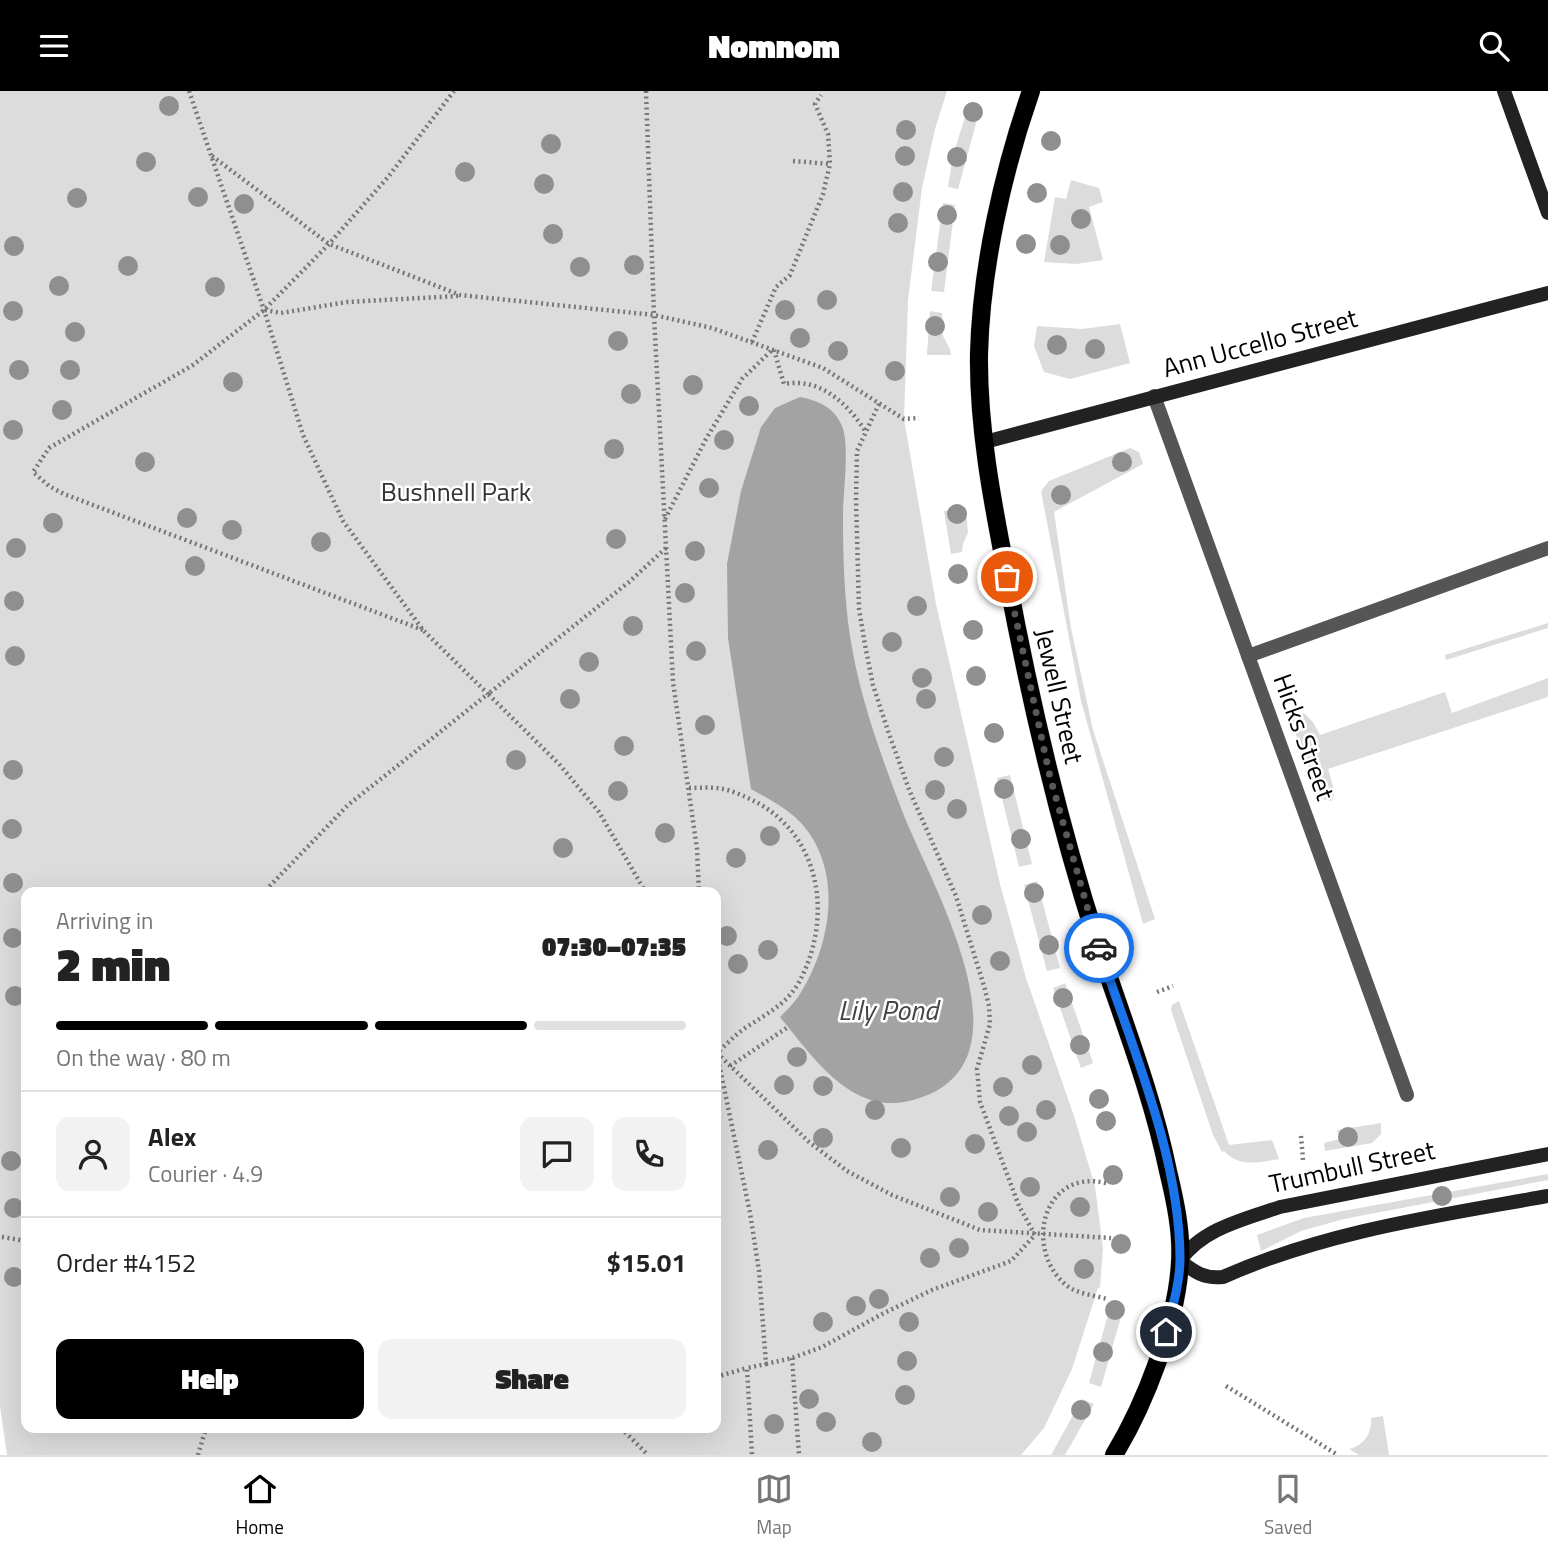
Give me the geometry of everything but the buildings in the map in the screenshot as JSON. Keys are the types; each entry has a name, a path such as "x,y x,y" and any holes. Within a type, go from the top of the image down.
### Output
{"main road":[{"name":"Jewell Street","path":"1031,91 1020,121 990,248 981,309 979,367 985,442 1003,558 1039,731 1072,858 1165,1152 1178,1222 1181,1261"},
{"path":"1504,91 1548,213"},
{"name":"Ann Uccello Street","path":"985,442 1548,293"},
{"name":"Trumbull Street","path":"1181,1261 1192,1245 1202,1238 1280,1207 1548,1154"},
{"path":"1114,1455 1152,1373 1174,1304 1181,1261 1202,1277 1223,1277 1316,1242 1548,1196"}],"street":[{"name":"Hicks Street","path":"1154,396 1407,1095"},
{"path":"1248,656 1548,548"}],"path":[{"path":"189,91 264,310 303,435 342,521 423,630 559,764 599,812 643,887"},
{"path":"423,630 64,494 49,487 33,472 49,448 193,365 264,310 329,244 388,177 454,91"},
{"path":"646,91 654,315 673,682 697,849 699,887"},
{"path":"752,342 776,288 790,275 823,194 831,164 828,134 815,104 821,96"},
{"path":"211,155 329,244 460,295"},
{"path":"793,161 831,164"},
{"path":"264,310 281,313 347,302 460,295 654,315 712,328 774,349 823,369 904,419 919,418"},
{"path":"664,520 706,439 742,379 774,349"},
{"path":"774,349 784,384 811,384 836,398 848,407 866,432"},
{"path":"879,404 857,451 859,609 873,685 910,792 956,896 984,986 990,1024 978,1069 980,1102 1019,1206 1035,1235"},
{"path":"269,887 348,805 629,582 666,548"},
{"path":"689,789 718,787 771,810 785,821 795,835 816,879 818,922 814,945 796,986 782,1004 721,1047"},
{"path":"1157,992 1173,986"},
{"path":"730,1066 788,1027"},
{"path":"721,1056 809,1142 858,1177 892,1195 965,1226 996,1232 1111,1238"},
{"path":"721,1075 750,1213 759,1271 766,1364"},
{"path":"1301,1136 1303,1160"},
{"path":"1106,1183 1087,1179 1065,1187 1050,1204 1042,1244 1058,1277 1067,1286 1107,1299"},
{"path":"721,1376 793,1358 822,1347 932,1290 1011,1261 1035,1235"},
{"path":"2,1237 21,1240"},
{"path":"793,1358 799,1455"},
{"path":"747,1368 752,1455"},
{"path":"1226,1386 1338,1455"},
{"path":"198,1455 205,1433"},
{"path":"626,1433 648,1455"}],"green space":[{"name":"Bushnell Park","path":"0,91 947,91 935,129 922,188 908,300 904,419 936,604 1000,884 1026,978 1074,1116 1095,1186 1103,1249 1100,1287 1072,1369 1044,1428 1021,1455 7,1455 0,1406"},
{"path":"969,105 980,109 958,189 948,187 953,155"},
{"path":"1071,180 1099,188 1103,202 1089,207 1103,260 1076,264 1044,262 1055,197 1066,199"},
{"path":"943,203 955,205 944,292 931,291"},
{"path":"930,311 942,313 943,336 951,355 927,355"},
{"path":"1120,324 1130,363 1070,379 1044,372 1034,346 1037,326 1082,329"},
{"path":"1130,448 1139,452 1143,464 1054,512 1071,628 1093,730 1155,919 1143,924 1081,701 1041,491 1049,481"},
{"path":"966,508 968,533 962,552 951,554 944,511"},
{"path":"1548,623 1548,628 1446,660 1445,655"},
{"path":"1548,678 1548,697 1328,769 1335,793 1332,801 1321,799 1293,727 1293,720 1304,713 1320,735 1445,692 1452,713"},
{"path":"1010,775 1032,864 1019,867 997,778"},
{"path":"1037,881 1060,968 1047,971 1024,885"},
{"path":"1065,983 1093,1063 1081,1068 1053,988"},
{"path":"1179,1001 1229,1145 1272,1140 1279,1159 1243,1162 1222,1152 1213,1135 1171,1010 1172,1005"},
{"path":"1381,1123 1381,1134 1372,1143 1325,1151 1324,1143 1339,1139 1337,1130"},
{"path":"1548,1174 1548,1180 1344,1219 1301,1231 1261,1251 1257,1235 1304,1218"},
{"path":"1110,1307 1123,1310 1101,1387 1089,1383"},
{"path":"1082,1399 1094,1404 1065,1455 1051,1455"},
{"path":"1383,1416 1389,1455 1359,1455 1349,1449 1366,1438 1371,1418"}],"water":[{"name":"Lily Pond","path":"800,397 825,406 835,414 842,426 846,457 844,576 854,658 885,766 952,927 967,973 973,1016 968,1055 946,1084 904,1102 884,1103 865,1098 848,1089 832,1077 780,1017 798,997 819,955 828,909 828,885 814,841 800,822 783,808 751,789 728,638 727,564 741,491 761,427 775,408"}],"way so far":[{"path":"1007,577 1050,777 1099,948"}],"route":[{"path":"1099,948 1152,1104 1165,1152 1178,1222 1181,1261 1166,1332"}]}
